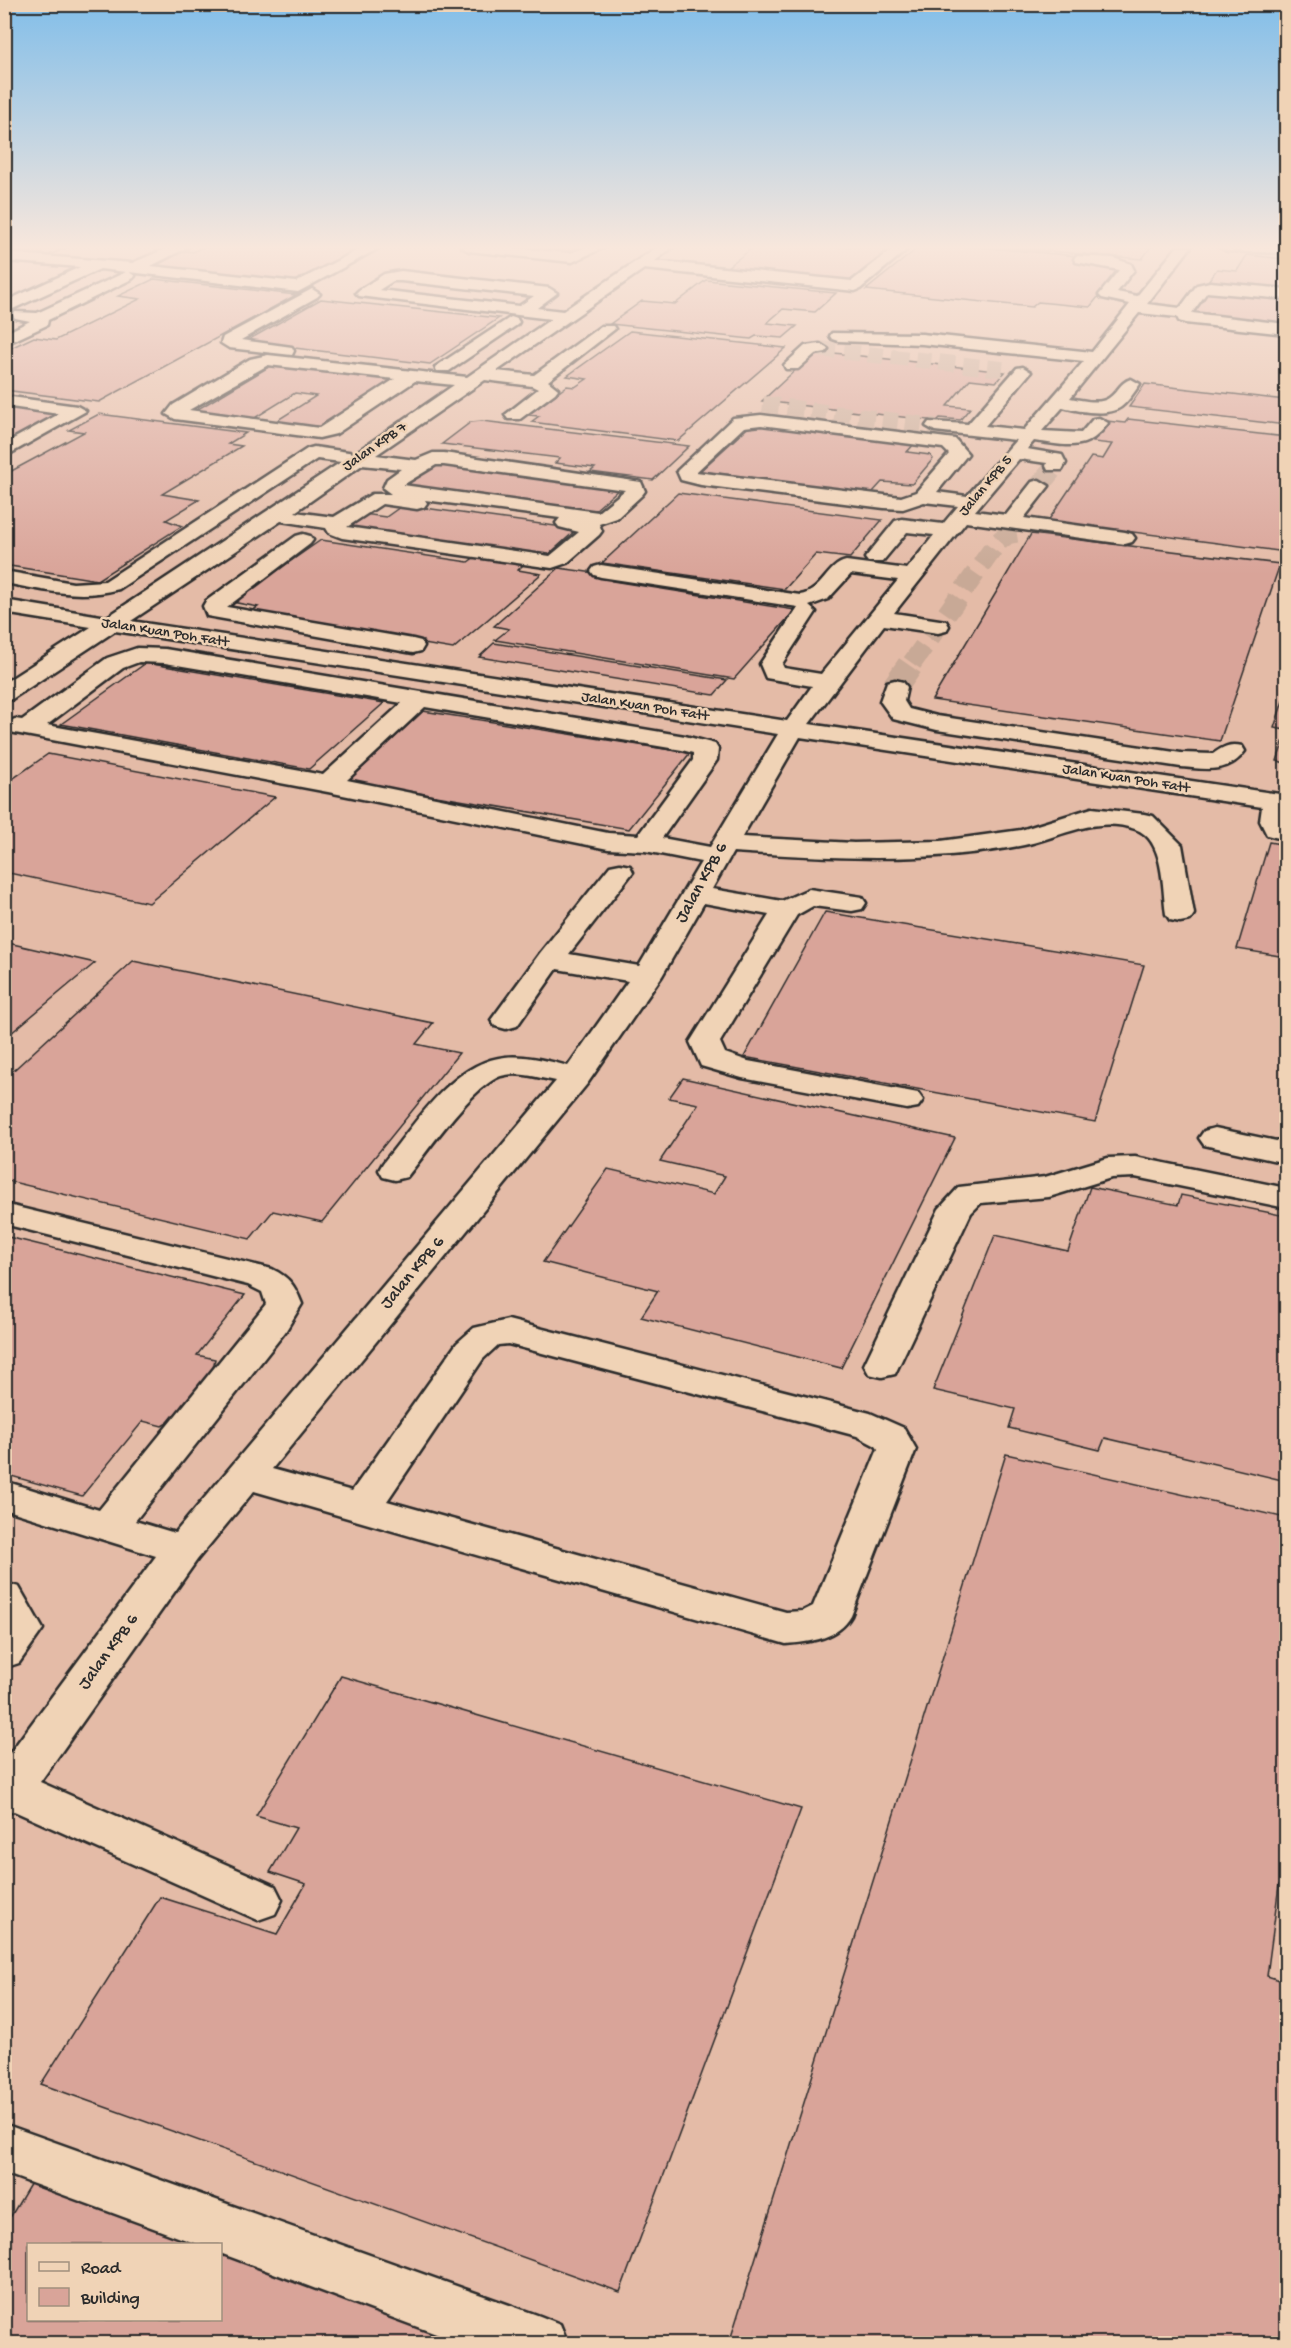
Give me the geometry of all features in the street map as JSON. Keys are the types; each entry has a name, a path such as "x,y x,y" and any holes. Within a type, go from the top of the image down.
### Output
{"street":[{"path":"339,357 423,367 443,367 479,375 537,381 549,388 514,415"},
{"path":"443,367 459,357"},
{"name":"Jalan KPB 7","path":"4,694 170,587 506,357"},
{"path":"537,381 565,357"},
{"path":"792,365 802,357"},
{"path":"1092,357 1096,357"},
{"name":"Jalan KPB 5","path":"793,729 827,682 881,618 967,508 997,456 1028,436 1058,402 1068,377 1096,357"},
{"path":"411,376 330,430 319,433 176,414 179,409 246,369 268,360 411,376 479,375"},
{"path":"971,431 1016,371 1041,374"},
{"path":"1058,402 1097,406 1114,404 1131,384"},
{"path":"4,401 77,411 4,452"},
{"path":"959,454 923,496 903,503 701,479 688,476 686,471 739,422 747,419 949,443 959,454 1055,459 1057,462 1054,466"},
{"path":"935,426 1073,440 1087,438 1099,423"},
{"path":"4,464 50,439"},
{"path":"382,442 416,453 433,459 623,483 634,486 634,491 610,514 600,518 393,488 394,483 416,453"},
{"path":"4,577 99,590 112,585 314,453 360,458 416,453 578,468"},
{"path":"1011,522 1039,486"},
{"path":"687,490 890,516 902,525 949,531"},
{"path":"923,496 1011,522 1125,537"},
{"path":"277,515 337,524 379,498 584,525 592,528 592,531 560,559 552,562 342,532 336,529 337,524"},
{"path":"875,558 902,525"},
{"path":"303,540 226,596 214,606 215,611 413,646"},
{"path":"601,571 800,601 812,601 819,597 846,567 913,576"},
{"path":"170,587 226,596"},
{"name":"Jalan Kuan Poh Fatt","path":"4,606 249,646 1281,802"},
{"path":"805,612 771,664 774,673 827,682"},
{"path":"881,618 938,626"},
{"path":"249,646 278,623"},
{"path":"16,726 115,663 137,655 165,656 686,743 706,749 705,760 645,843"},
{"path":"895,687 891,701 901,714 937,723 1182,760 1219,762 1233,751"},
{"path":"328,784 420,699"},
{"path":"16,726 328,784 608,841 721,850 941,849 1024,837 1092,816 1143,822 1169,845 1180,914"},
{"name":"Jalan KPB 6","path":"6,1790 183,1550 576,1077 647,976 793,729"},
{"path":"1281,802 1273,821 1276,829 1287,832"},
{"path":"506,1020 550,959 620,872"},
{"path":"697,894 786,910"},
{"path":"852,903 808,897 786,910 705,1042 712,1059 742,1069 907,1100"},
{"path":"550,959 647,976"},
{"path":"396,1170 469,1084 492,1068 525,1065 576,1077"},
{"path":"1215,1138 1287,1153"},
{"path":"882,1365 956,1209 971,1194 1049,1187 1107,1168 1135,1167 1287,1198"},
{"path":"4,1214 260,1277 277,1286 284,1304 272,1324 109,1525"},
{"path":"245,1475 361,1508 786,1628 810,1626 830,1616 897,1449 890,1437 870,1426 508,1332 487,1336 471,1351 361,1508"},
{"path":"4,1495 109,1525 183,1550"},
{"path":"4,1598 22,1629 4,1652"},
{"path":"6,1790 258,1900"},
{"path":"4,2148 540,2343"}],"shaded area":[{"path":"5,357 1286,357 1286,2343 5,2343"}],"building":[{"path":"4,357 183,357 99,402 4,390"},
{"path":"367,357 441,357 430,364"},
{"path":"594,357 776,357 678,441 531,422 539,416 528,415 567,386 575,387 587,379 567,376"},
{"path":"810,357 866,357 1005,372 996,382 970,379 947,406 970,408 960,420 940,418 937,421 762,401"},
{"path":"272,365 392,380 317,428 273,423 316,396 295,393 253,419 193,412"},
{"path":"1145,384 1286,400 1286,425 1129,407"},
{"path":"4,405 64,413 4,445"},
{"path":"99,414 246,433 228,444 242,446 162,494 199,500 166,520 182,526 97,580 4,565 4,475 84,432 69,430"},
{"path":"1128,419 1286,437 1286,552 1048,521 1091,457 1103,459 1112,444 1093,442 1107,421 1125,423"},
{"path":"482,421 689,446 653,480 590,472 595,468 555,463 560,458 442,444 471,422"},
{"path":"754,422 916,442 907,452 930,455 933,459 912,484 882,482 872,493 700,471"},
{"path":"430,463 620,488 594,511 400,485"},
{"path":"678,493 882,520 850,558 816,554 785,589 602,563"},
{"path":"403,505 577,529 547,556 346,527 363,514 386,517"},
{"path":"1031,534 1280,564 1220,741 932,700"},
{"path":"321,540 468,562 475,557 524,564 518,570 541,574 453,649 247,614 258,607 232,602"},
{"path":"559,568 616,576 612,581 795,610 734,679 495,640 509,629 494,626"},
{"path":"494,643 727,680 714,695 479,657"},
{"path":"146,663 384,703 309,769 61,724"},
{"path":"1286,692 1286,730 1274,728"},
{"path":"423,711 690,753 629,829 348,781"},
{"path":"1286,734 1286,763 1277,761"},
{"path":"48,754 275,797 149,903 4,872 4,785"},
{"path":"1269,842 1286,845 1286,957 1237,949"},
{"path":"825,912 1144,965 1095,1122 744,1057"},
{"path":"4,942 95,963 4,1039"},
{"path":"133,961 433,1023 416,1044 459,1053 322,1222 273,1211 250,1239 4,1180 4,1079"},
{"path":"683,1078 955,1138 841,1368 641,1317 658,1291 543,1262 608,1169 714,1194 725,1176 660,1161 698,1104 669,1098"},
{"path":"1090,1187 1178,1205 1181,1195 1286,1216 1286,1481 1105,1438 1100,1450 1009,1428 1015,1409 933,1390 995,1235 1068,1251"},
{"path":"4,1236 245,1295 197,1355 215,1359 212,1373 181,1415 162,1426 143,1421 82,1496 4,1474"},
{"path":"1006,1454 1286,1518 1286,1887 1279,1885 1267,1976 1286,1982 1286,2344 749,2344 731,2337"},
{"path":"341,1676 801,1809 620,2292 41,2084 160,1897 277,1934 306,1884 270,1872 296,1828 256,1816"},
{"path":"32,2181 199,2243 27,2243 27,2321 222,2321 222,2252 467,2344 4,2344 4,2213 11,2216"}],"tunnel":[{"path":"889,357 1010,370"},
{"path":"763,404 935,426"},
{"path":"1039,486 1055,466"},
{"path":"912,663 997,543 1008,534 1021,532"},
{"path":"895,687 913,661"}]}
